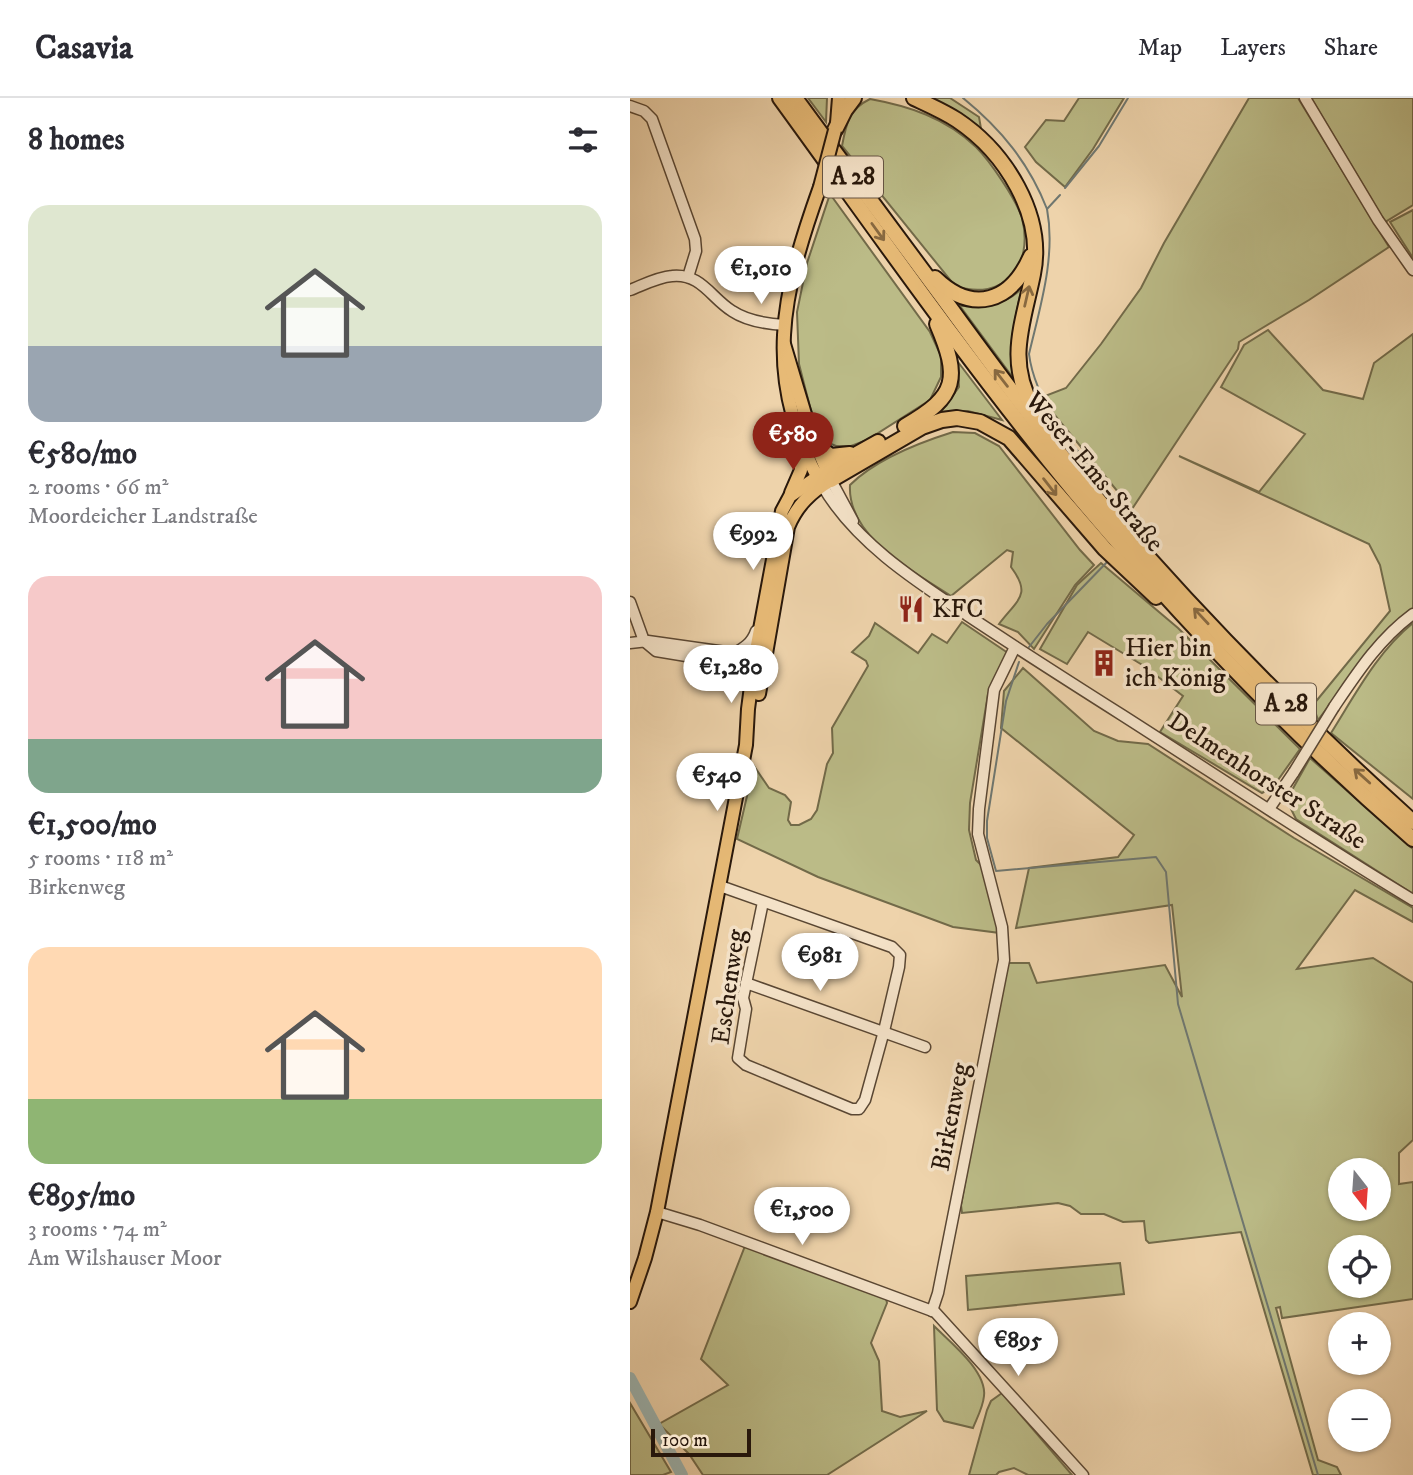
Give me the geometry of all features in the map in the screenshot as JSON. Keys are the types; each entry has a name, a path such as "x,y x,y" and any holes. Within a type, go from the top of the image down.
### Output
{"highway":[{"name":"Weser-Ems-Straße","path":"780,98 1046,456 1120,545 1202,618 1283,701 1413,822"},
{"name":"Weser-Ems-Straße","path":"795,98 1043,432 1120,545"},
{"path":"835,130 854,98"},
{"path":"914,98 958,121 982,140 1016,185 1028,210 1033,232 1033,271 1018,338 1017,360 1025,394 1043,432"},
{"path":"911,256 959,296 977,299 1009,290 1023,274 1033,251"},
{"path":"824,478 855,455 923,416 942,399 952,371 949,350 926,296"},
{"path":"824,478 922,428 957,418 980,422 1009,438 1120,545"},
{"path":"808,443 831,456 855,455"},
{"name":"A 28","path":"1120,545 1189,629 1198,632 1358,790 1413,839"}],"main road":[{"name":"Delmenhorster Straße","path":"824,478 808,443 784,344 790,278 820,187 835,130 839,98"},
{"path":"630,1302 657,1212 746,745 751,732 759,663 760,625 777,530 801,470 799,449 808,443"},
{"path":"790,496 824,478"},
{"path":"759,663 788,527 806,497 824,478"}],"street":[{"path":"1305,98 1378,220 1413,270"},
{"path":"630,106 644,111 652,119 695,239 696,251 688,277"},
{"path":"630,290 674,275 688,277 700,282 721,303 740,316 785,325"},
{"name":"Delmenhorster Straße","path":"824,478 858,530 929,590 1413,900"},
{"path":"631,604 648,647 656,651 759,663"},
{"path":"1269,809 1359,669 1381,642 1413,614"},
{"path":"733,654 753,639 760,625"},
{"path":"630,643 646,637 733,654 759,663"},
{"name":"Birkenweg","path":"932,1311 938,1293 1004,960 1002,927 978,834 995,690 1015,647"},
{"name":"Eschenweg","path":"720,886 897,951 900,962 884,1031 865,1100 859,1109 852,1109 746,1065 738,1058 746,1009 743,998 763,902"},
{"path":"746,983 925,1047"},
{"path":"657,1212 700,1225 932,1311 941,1317 1002,1383 1083,1475"}],"green space":[{"path":"808,98 827,98 826,122"},
{"path":"928,98 950,98 979,117 982,134"},
{"path":"1079,98 1124,98 1093,149 1065,187 1036,162 1025,147 1046,120 1064,121"},
{"path":"1249,98 1298,98 1389,247 1239,342 1238,349 1132,509 1053,413 1045,396 1066,388 1141,288 1164,243"},
{"path":"1311,98 1413,98 1413,205 1385,222"},
{"path":"870,99 899,105 940,121 976,147 995,171 1019,210 1025,235 1019,265 1001,284 988,289 972,290 955,286 842,146 853,112"},
{"path":"830,194 930,332 941,356 941,377 930,400 867,440 851,446 836,446 824,441 810,407 799,364 797,312 807,263"},
{"path":"1413,210 1413,258 1390,222"},
{"path":"1022,288 1013,334 1014,379 960,306 1001,302"},
{"path":"1268,330 1323,390 1363,399 1374,363 1413,334 1413,608 1383,635 1318,720 1313,705 1390,611 1380,565 1369,544 1179,456 1259,492 1305,434 1221,387 1244,345"},
{"path":"958,362 1002,420 968,411 941,412 959,387"},
{"path":"953,432 975,433 999,446 1094,565 1075,585 1034,649 1018,632 999,624 1020,597 1021,584 1011,567 1013,552 1007,550 951,596 885,551 859,521 852,504 850,485 872,467 912,447"},
{"path":"1101,563 1178,628 1300,749 1273,787 1262,793 1160,732 1183,696 1144,666 1088,632 1067,664 1040,649 1077,585"},
{"path":"962,622 1008,653 988,694 970,803 969,830 976,860 986,870 1000,933 953,927 818,877 737,839 754,766 769,788 785,795 791,802 788,820 791,825 799,825 811,819 817,810 827,764 833,753 832,728 868,666 866,661 852,652 869,636 875,623 918,653 932,634 947,643"},
{"path":"1413,623 1413,799 1331,733 1378,660"},
{"path":"1023,668 1094,731 1118,741 1148,744 1294,838 1413,908 1413,922 1355,890 1297,969 1373,958 1413,983 1413,1140 1399,1153 1399,1184 1413,1182 1413,1299 1282,1318 1280,1307 1276,1308 1318,1460 1337,1467 1341,1475 1313,1475 1241,1232 1149,1243 1146,1240 1144,1221 1123,1222 1104,1214 1081,1214 1070,1206 1058,1203 962,1213 961,1205 1005,963 1029,963 1037,983 1165,965 1182,997 1172,905 1016,928 1029,868 1118,857 1134,835 1001,728 1004,691"},
{"path":"1310,758 1413,849 1413,894 1296,819 1288,803 1291,792"},
{"path":"745,1246 886,1298 887,1303 871,1343 879,1361 882,1411 900,1417 927,1411 827,1475 703,1475 689,1454 659,1424 728,1385 701,1359"},
{"path":"1120,1263 1124,1294 968,1310 966,1276"},
{"path":"934,1326 966,1358 980,1377 984,1396 973,1428 944,1421 937,1410"},
{"path":"1002,1393 1072,1475 1028,1475 1014,1468 996,1475 969,1475 987,1410 991,1401"},
{"path":"630,1403 671,1472 663,1475 630,1475"}],"waterway":[{"path":"963,98 990,122 1023,162 1047,209"},
{"path":"1065,188 1099,146 1128,98"},
{"path":"1060,195 1047,209 1050,245 1048,264 1029,354 1044,401 1073,445 1140,527 1135,533"},
{"path":"1029,647 1047,624 1109,560"},
{"path":"1019,662 1006,701 987,821 987,838 996,871 1156,857 1166,872 1178,1004 1318,1475"},
{"path":"630,1378 682,1475"}],"place":[{"name":"KFC","path":"911,609"},
{"name":"Hier bin ich König","path":"1104,663"}]}
